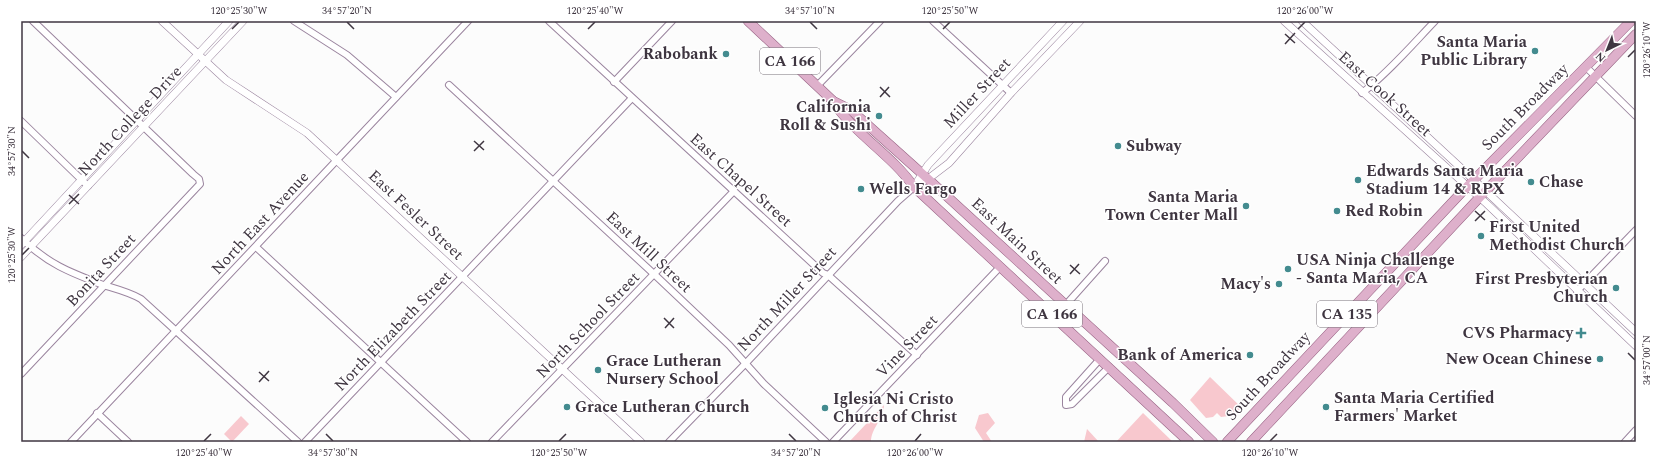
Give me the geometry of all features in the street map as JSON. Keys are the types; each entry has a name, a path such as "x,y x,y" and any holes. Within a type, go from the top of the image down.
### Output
{"main road":[{"name":"East Main Street","path":"748,21 832,100 842,115 903,172 914,186 1189,442"},
{"name":"South Broadway","path":"1227,442 1467,187 1631,21"},
{"name":"South Broadway","path":"1250,442 1479,198 1636,34"},
{"name":"East Main Street","path":"832,100 851,110 1173,403 1213,442"}],"street":[{"path":"33,21 144,127"},
{"name":"East Fesler Street","path":"162,21 226,80 242,92 307,133 641,442"},
{"name":"North College Drive","path":"22,241 82,180 229,21"},
{"name":"North College Drive","path":"21,257 243,21"},
{"path":"294,21 347,55 396,96"},
{"name":"North East Avenue","path":"71,442 468,21"},
{"name":"East Chapel Street","path":"550,21 614,82 823,273 828,275 917,355"},
{"path":"614,82 672,21"},
{"path":"817,86 880,21"},
{"path":"933,21 1011,93"},
{"name":"Miller Street","path":"925,177 1002,85 1063,21"},
{"name":"Miller Street","path":"914,186 925,177 949,163 1011,93 1080,21"},
{"name":"East Cook Street","path":"1284,21 1479,198 1636,346"},
{"name":"East Cook Street","path":"1302,21 1636,332"},
{"path":"1362,93 1372,85 1435,21"},
{"path":"1586,68 1636,116"},
{"name":"East Mill Street","path":"449,85 655,274 729,345 764,384 826,442"},
{"name":"North Elizabeth Street","path":"305,442 632,98"},
{"path":"21,121 88,186"},
{"name":"Bonita Street","path":"21,374 200,184 193,174 144,127"},
{"name":"North Miller Street","path":"669,442 746,363 901,197 914,186"},
{"name":"North School Street","path":"492,442 734,191"},
{"path":"1578,291 1636,230"},
{"path":"22,241 47,260 69,272 130,293 141,299 298,442"},
{"path":"256,247 380,364 467,442"},
{"path":"1055,317 1105,261"},
{"name":"Vine Street","path":"834,442 1000,267"},
{"path":"1100,359 1066,397 1066,405 1072,404 1109,367"},
{"path":"97,413 128,442"},
{"path":"1625,442 1636,430"}],"shaded area":[{"path":"1210,377 1242,408 1229,416 1221,417 1217,413 1213,417 1206,418 1190,400"},
{"path":"884,405 882,415 873,432 871,442 849,442"},
{"path":"988,413 995,423 986,433 992,442 984,442 975,428 979,415"},
{"path":"1143,413 1173,442 1116,442"},
{"path":"241,416 249,424 232,442 224,434"},
{"path":"1087,429 1099,442 1084,442"}],"place":[{"name":"Santa Maria Public Library","path":"1535,51"},
{"name":"Rabobank","path":"726,54"},
{"name":"California Roll & Sushi","path":"879,116"},
{"name":"Subway","path":"1118,146"},
{"name":"Edwards Santa Maria Stadium 14 & RPX","path":"1358,180"},
{"name":"Chase","path":"1531,182"},
{"name":"Wells Fargo","path":"861,189"},
{"name":"Santa Maria Town Center Mall","path":"1246,206"},
{"name":"Red Robin","path":"1337,211"},
{"name":"First United Methodist Church","path":"1481,236"},
{"name":"USA Ninja Challenge - Santa Maria, CA","path":"1288,269"},
{"name":"Macy's","path":"1279,284"},
{"name":"First Presbyterian Church","path":"1616,288"},
{"name":"CVS Pharmacy","path":"1581,333"},
{"name":"Bank of America","path":"1250,355"},
{"name":"New Ocean Chinese","path":"1600,359"},
{"name":"Grace Lutheran Nursery School","path":"598,370"},
{"name":"Grace Lutheran Church","path":"567,407"},
{"name":"Santa Maria Certified Farmers' Market","path":"1326,407"},
{"name":"Iglesia Ni Cristo Church of Christ","path":"825,408"}]}
